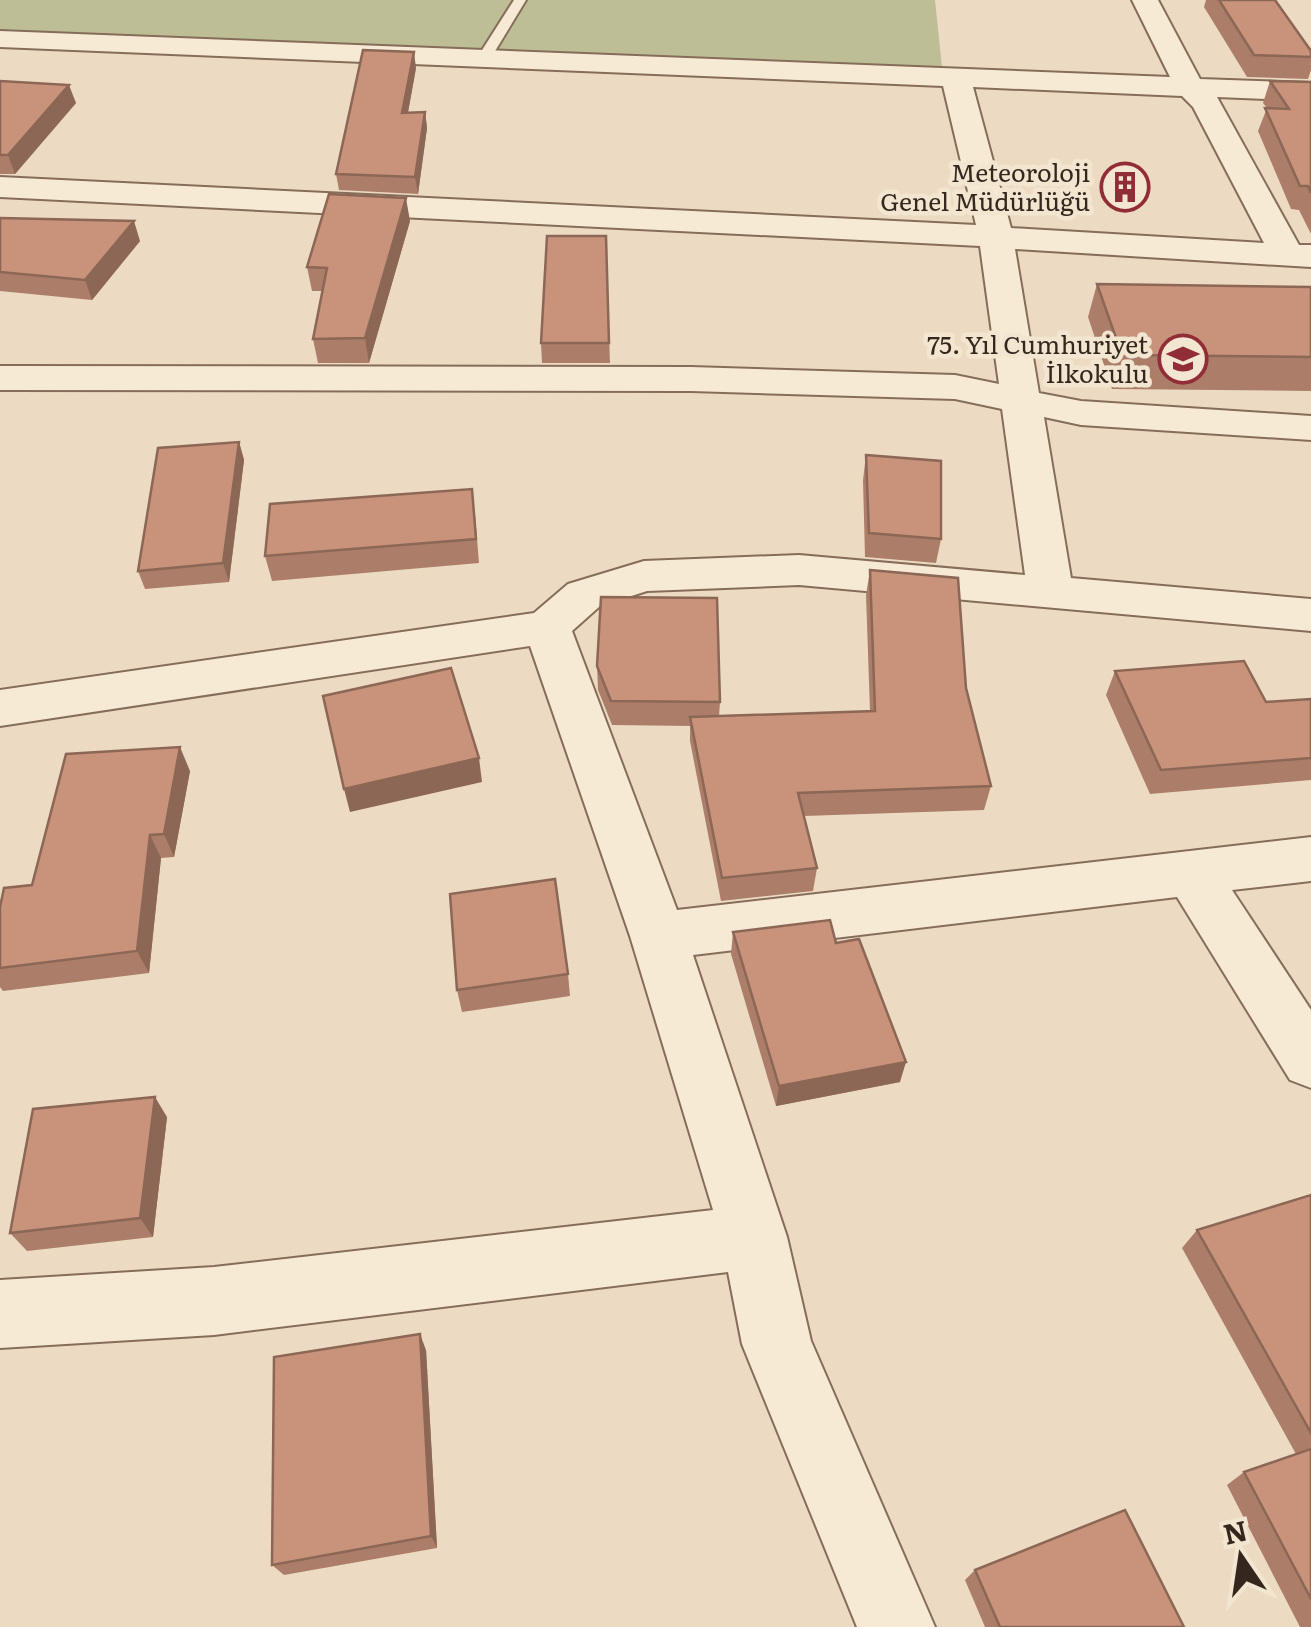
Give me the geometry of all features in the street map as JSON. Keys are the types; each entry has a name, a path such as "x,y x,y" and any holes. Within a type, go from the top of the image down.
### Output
{"street":[{"path":"1144,0 1189,86 1206,103 1299,255"},
{"path":"0,39 1311,92"},
{"path":"956,78 996,236 1050,592"},
{"path":"0,188 996,236 1042,242 1299,255"},
{"path":"0,378 691,379 954,387 1080,413 1311,428"},
{"path":"0,708 547,627 584,595 644,576 798,570 1311,616"},
{"path":"547,627 658,936 754,1237 777,1344 896,1627"},
{"path":"658,936 1311,859"},
{"path":"1190,872 1311,1061"},
{"path":"0,1314 214,1301 754,1237"}],"lane":[{"path":"484,58 520,0"}],"green space":[{"path":"0,0 935,0 942,67 0,32"}],"building":[{"path":"1219,0 1275,0 1311,51 1311,57 1254,55"},
{"path":"363,50 414,52 402,113 425,112 415,177 336,174"},
{"path":"0,81 69,85 8,155 0,155"},
{"path":"1270,81 1311,82 1311,193 1308,186 1300,186 1265,108 1289,109"},
{"path":"329,194 406,198 365,338 313,339 327,268 307,267"},
{"path":"0,218 134,221 85,280 0,272"},
{"path":"547,236 606,236 609,343 541,343"},
{"path":"1097,284 1311,287 1311,357 1122,355"},
{"path":"239,442 223,563 138,571 158,448"},
{"path":"866,455 941,461 941,539 869,533"},
{"path":"472,489 476,539 265,556 270,504"},
{"path":"870,570 958,578 966,688 991,786 798,793 817,868 722,878 690,717 875,711"},
{"path":"601,597 717,598 720,702 611,701 597,666"},
{"path":"1244,661 1266,702 1311,699 1311,758 1161,770 1115,671"},
{"path":"451,668 479,758 344,789 323,696"},
{"path":"180,747 164,834 150,835 137,951 0,968 0,907 4,888 32,885 66,754"},
{"path":"555,879 568,974 457,990 450,894"},
{"path":"830,920 836,943 859,939 906,1062 779,1086 733,932"},
{"path":"155,1097 140,1218 10,1233 33,1109"},
{"path":"1311,1195 1311,1433 1197,1230"},
{"path":"420,1334 431,1536 272,1565 274,1357"},
{"path":"1311,1449 1311,1599 1244,1472"},
{"path":"1125,1510 1184,1627 1000,1627 975,1570"}],"place":[{"name":"Meteoroloji Genel Müdürlüğü","path":"1125,187"},
{"name":"75. Yıl Cumhuriyet İlkokulu","path":"1183,359"}]}
